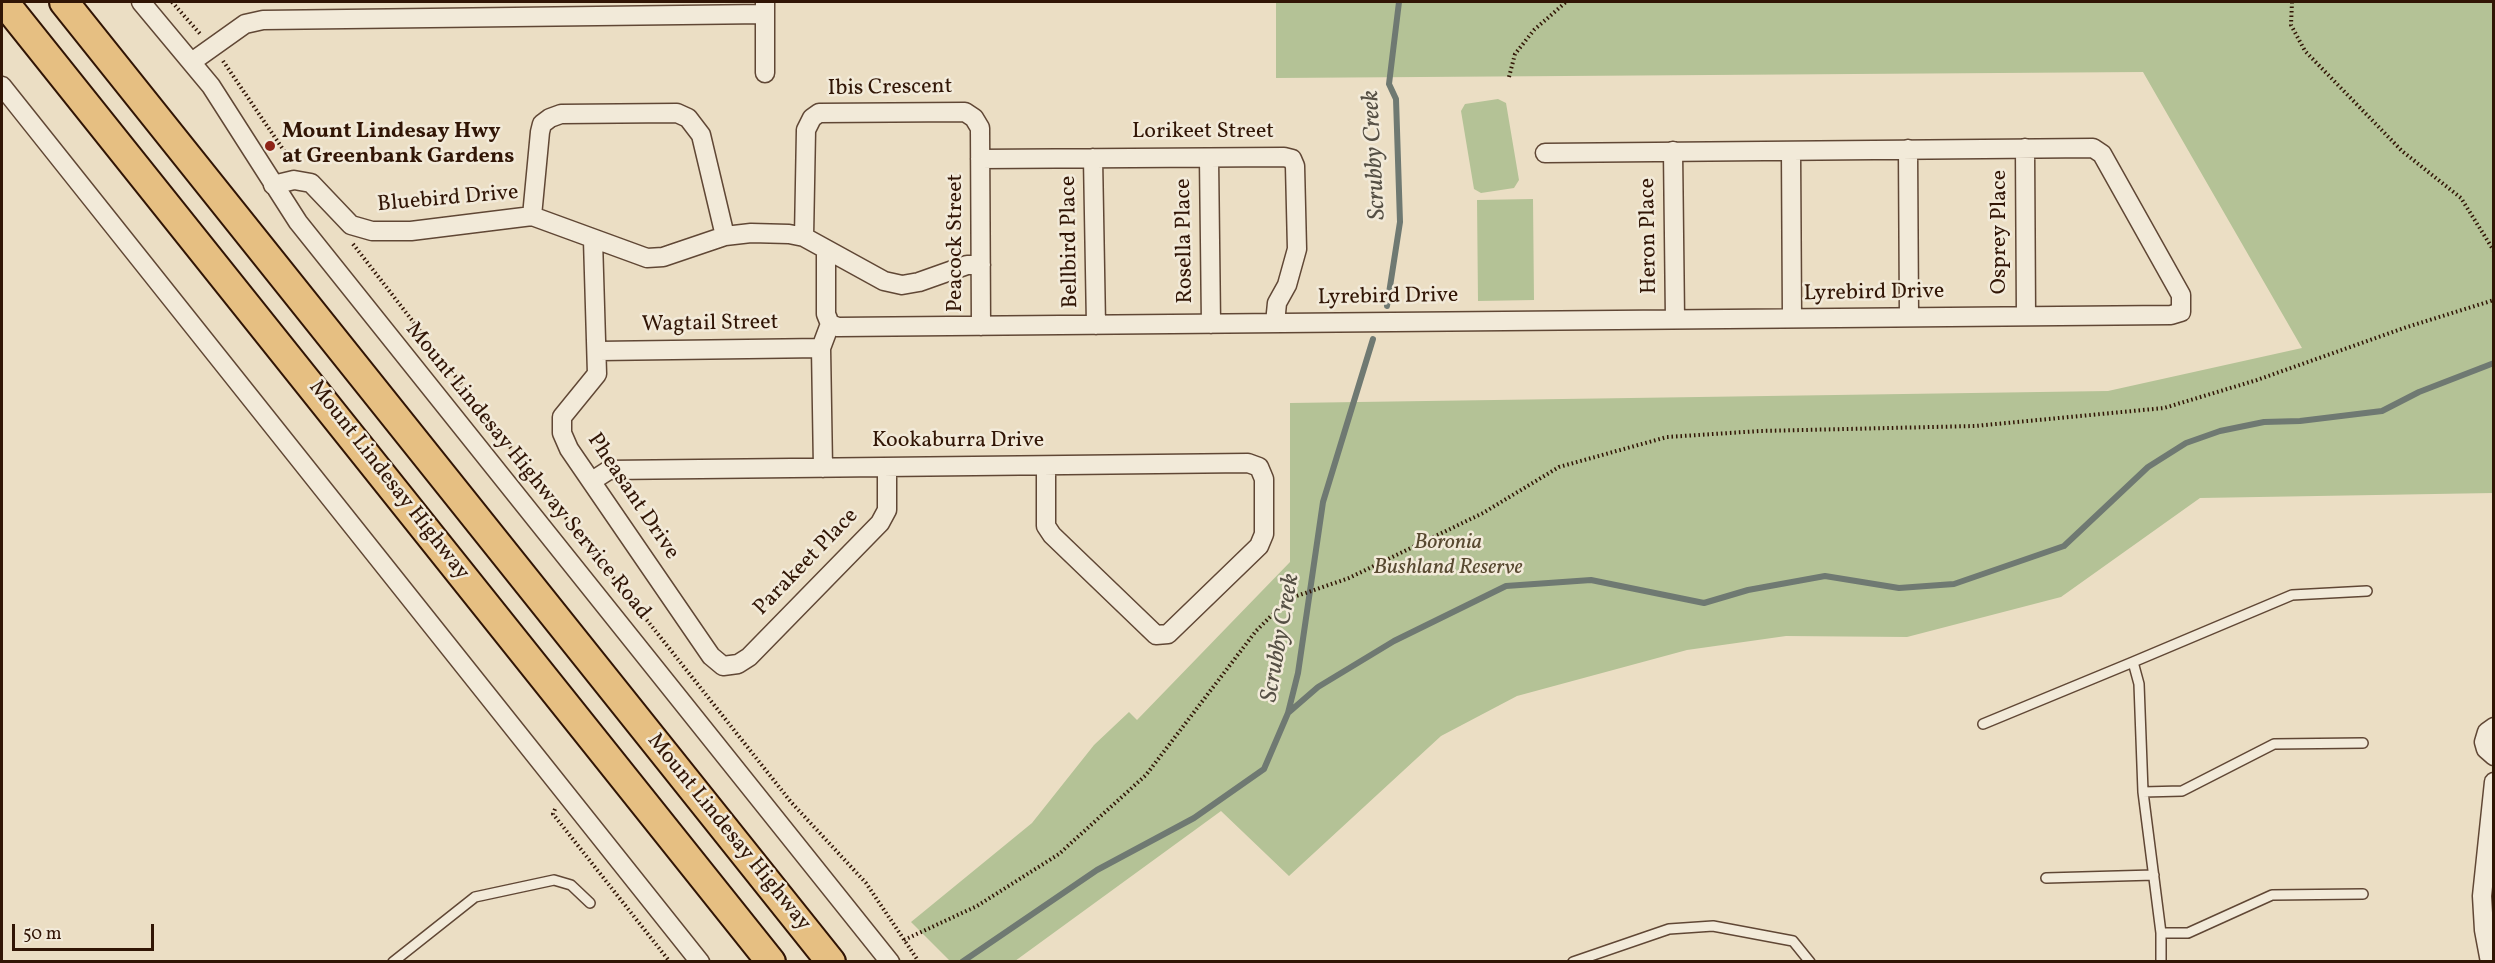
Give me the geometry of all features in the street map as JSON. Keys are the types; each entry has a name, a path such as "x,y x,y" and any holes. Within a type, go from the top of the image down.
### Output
{"highway":[{"name":"Mount Lindesay Highway","path":"4,2 771,962"},
{"name":"Mount Lindesay Highway","path":"64,2 831,962"},
{"path":"2,22 32,36"}],"street":[{"name":"Mount Lindesay Highway Service Road","path":"141,2 193,61 230,114 298,222 890,962"},
{"path":"193,61 245,24 263,20 765,8 765,73"},
{"path":"2,86 700,962"},
{"name":"Ibis Crescent","path":"804,237 806,130 812,118 819,113 964,112 974,118 980,128 980,159"},
{"path":"532,216 540,132 542,124 550,118 561,114 677,113 688,118 701,135 725,236"},
{"name":"Osprey Place","path":"2025,148 2026,316"},
{"name":"Lyrebird Drive","path":"830,324 838,327 2171,315 2181,312 2183,304 2181,295 2102,154 2093,148 1545,153"},
{"path":"1908,149 1909,317"},
{"path":"1791,151 1792,318"},
{"name":"Heron Place","path":"1673,152 1675,320"},
{"name":"Lorikeet Street","path":"980,159 1284,157 1292,159 1295,166 1297,249 1287,285 1277,303 1275,323"},
{"name":"Bellbird Place","path":"1093,158 1096,325"},
{"name":"Rosella Place","path":"1209,158 1211,324"},
{"name":"Peacock Street","path":"980,159 981,326"},
{"path":"273,185 303,181"},
{"name":"Bluebird Drive","path":"303,181 319,189 351,225 372,231 411,231 532,216 648,258 663,256 725,236 751,233 789,234 804,237 884,281 902,285 967,266 981,265"},
{"name":"Pheasant Drive","path":"594,240 597,374 562,417 562,433 569,449 711,656 723,666"},
{"path":"823,468 821,348 830,324 826,314 826,250"},
{"name":"Wagtail Street","path":"598,351 821,348"},
{"name":"Kookaburra Drive","path":"592,481 609,470 1248,464 1259,467 1264,479 1264,534 1259,546 1168,634 1156,635 1052,535 1046,526 1046,466"},
{"name":"Parakeet Place","path":"723,666 738,664 749,657 880,523 887,510 887,467"},
{"path":"2493,727 2485,735 2484,742 2493,756"},
{"path":"2490,962 2484,930 2482,896 2493,782"}],"lane":[{"path":"1983,724 2292,595 2367,591"},
{"path":"2133,662 2139,684 2143,792 2161,933 2161,962"},
{"path":"2143,792 2182,791 2274,744 2363,744"},
{"path":"2046,878 2154,875"},
{"path":"393,962 475,897 554,880 571,885 590,903"},
{"path":"2161,933 2188,933 2272,895 2363,894"},
{"path":"1574,962 1669,929 1713,926 1794,941 1810,962"}],"path":[{"path":"172,2 227,65 303,181"},
{"path":"1509,77 1515,54 1534,30 1566,2"},
{"path":"2292,2 2291,25 2305,51 2402,151 2461,198 2493,251"},
{"path":"351,241 490,423 776,784 866,883 919,962"},
{"path":"904,940 977,906 1067,846 1146,775 1256,630 1288,598 1349,578 1483,513 1559,467 1667,437 1760,431 1975,426 2164,408 2257,381 2396,331 2493,300"},
{"path":"563,789 553,814 670,962"}],"green space":[{"name":"Boronia Bushland Reserve","path":"1276,2 2493,2 2493,493 2200,498 2061,597 1907,637 1786,636 1687,650 1517,696 1441,736 1289,876 1221,811 1015,961 950,961 911,922 1032,823 1094,745 1129,712 1137,720 1290,562 1290,403 2108,391 2302,348 2143,72 1276,78"},
{"path":"1498,99 1506,103 1519,180 1514,188 1481,193 1474,189 1461,111 1465,104"},
{"path":"1533,199 1534,300 1478,301 1477,200"}],"waterway":[{"name":"Scrubby Creek","path":"1387,306 1400,222 1396,99 1389,84 1399,2"},
{"name":"Scrubby Creek","path":"962,962 1097,870 1194,818 1264,769 1288,713 1298,673 1323,502 1373,339"},
{"path":"1288,713 1318,687 1394,641 1506,586 1591,580 1704,603 1748,590 1825,576 1899,588 1954,584 2064,546 2148,467 2186,443 2220,431 2264,422 2300,421 2382,411 2419,392 2494,363"}],"place":[{"name":"Mount Lindesay Hwy at Greenbank Gardens","path":"270,146"}]}
